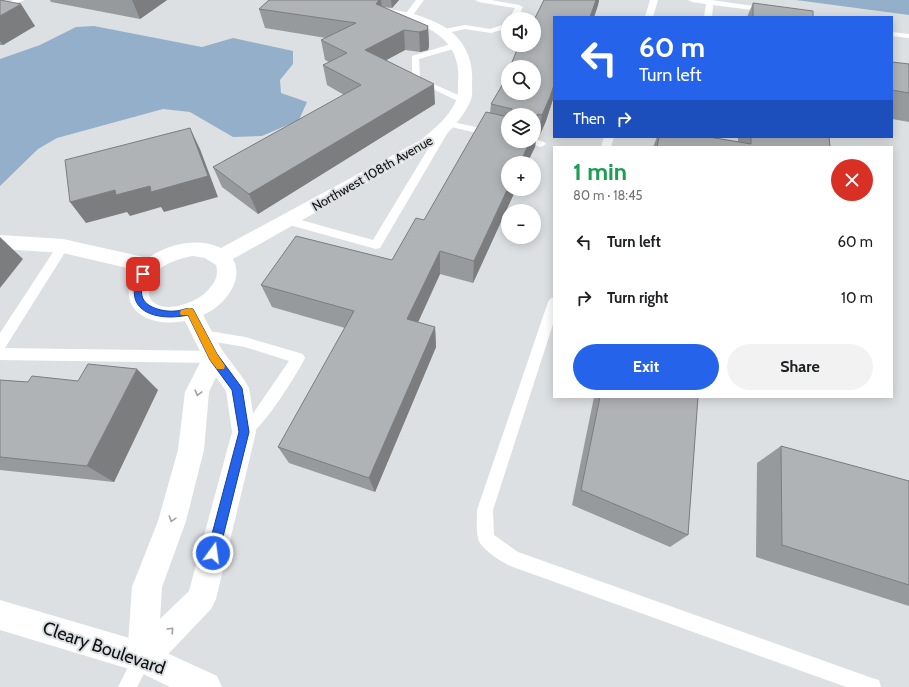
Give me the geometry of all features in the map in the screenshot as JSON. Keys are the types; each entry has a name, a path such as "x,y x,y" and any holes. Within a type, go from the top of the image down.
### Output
{"street":[{"name":"Northwest 108th Avenue","path":"221,258 427,143 448,124 464,101 467,72 462,50 444,32 425,22 359,8"},
{"path":"0,242 63,246 151,266"},
{"path":"193,249 211,252 221,258 227,266 228,277 222,288 206,304 190,311 174,315 158,314 144,306 138,297 138,286 143,274 163,257 193,249"},
{"path":"143,658 201,599 244,432 237,388 208,346 190,311"},
{"path":"143,658 147,587 172,522 191,450 197,392 208,346"},
{"name":"Cleary Boulevard","path":"0,615 143,658 206,687"}],"lane":[{"path":"0,6 21,0"},
{"path":"406,17 420,0"},
{"path":"479,0 519,7 516,12"},
{"path":"649,16 654,0"},
{"path":"692,0 779,12"},
{"path":"708,16 710,2"},
{"path":"444,32 465,27 491,31 501,27"},
{"path":"893,34 909,36"},
{"path":"457,46 415,58 416,79 464,101"},
{"path":"290,220 376,245 448,124 501,135"},
{"path":"0,344 63,246"},
{"path":"553,305 485,510 486,539 513,559 872,687"},
{"path":"0,354 208,346 245,342 298,358 257,420 244,432"},
{"path":"127,687 143,658"}],"water":[{"path":"796,0 909,0 909,15"},
{"path":"94,26 202,47 233,38 293,51 293,64 280,80 281,93 307,102 299,120 262,136 233,137 190,112 163,109 57,138 38,149 0,186 0,59 40,45 76,27"}],"building":[{"path":"0,0 21,4 0,16"},
{"path":"269,0 379,0 376,4 428,26 427,30 419,32 404,30 365,50 434,84 249,194 213,167 361,85 323,65 347,53 321,40 356,23 259,9"},
{"path":"544,0 596,0 590,16 553,16 553,88 542,115 541,108 508,108 491,104 501,87 501,100 541,100 541,60 513,60 516,52 541,52 541,12 538,12"},
{"path":"753,3 813,11 813,16 753,16"},
{"path":"893,62 909,64 909,93 893,90"},
{"path":"486,112 501,115 501,148 527,148 523,156 501,156 501,196 504,196 474,261 440,251 407,319 435,327 369,478 278,447 354,311 261,285 296,236 392,260 416,218 424,220"},
{"path":"190,128 208,176 151,192 150,186 116,195 115,190 70,202 65,160"},
{"path":"659,138 715,138 751,144 751,138 829,138 830,146 657,146"},
{"path":"88,364 137,369 87,466 0,457 0,380 28,382 32,376 78,381"},
{"path":"600,398 698,398 688,535 581,490"},
{"path":"781,446 909,481 909,585 782,545"}],"slow traffic":[{"path":"185,313 190,311 220,366"}],"route":[{"path":"143,274 138,286 138,297 144,306 158,314 174,315 190,311 214,357 237,388 244,432 213,553"}]}
